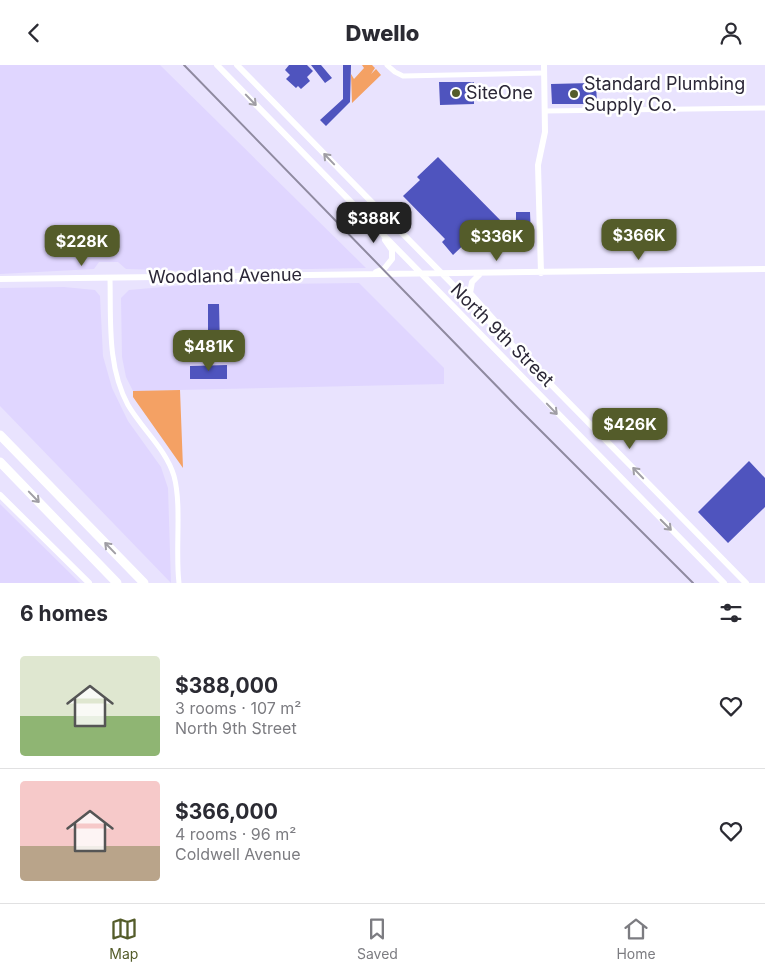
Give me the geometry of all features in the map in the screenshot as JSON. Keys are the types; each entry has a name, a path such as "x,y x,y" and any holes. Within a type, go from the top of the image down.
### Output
{"highway":[{"path":"0,435 144,583"},
{"path":"0,462 118,583"}],"street":[{"name":"North 9th Street","path":"217,65 724,583"},
{"name":"North 9th Street","path":"237,65 745,583"},
{"path":"387,65 395,72 403,75 544,73"},
{"path":"541,273 538,165 545,138 544,65"},
{"path":"545,111 765,108"},
{"path":"366,217 366,220 387,242 392,255 391,262 384,269 367,274"},
{"name":"Woodland Avenue","path":"0,279 765,269"},
{"path":"480,273 472,282 470,293 496,322 498,331"},
{"path":"110,278 111,341 116,375 127,404 164,455 175,481 179,583"},
{"path":"0,495 89,583"},
{"path":"679,538 690,544 728,583"}],"shaded area":[{"path":"0,65 160,65 366,268 191,271 126,269 118,262 99,262 94,269 0,274"},
{"path":"362,65 372,65 375,68 371,74 376,69 381,75 352,103 351,74 354,79 364,68"},
{"path":"359,283 444,368 444,384 133,391 126,377 122,357 121,298 129,290 185,285"},
{"path":"64,287 95,290 100,296 103,356 112,388 128,421 161,467 168,488 171,583 0,406 0,288"},
{"path":"180,390 183,468 133,397 133,391"},
{"path":"0,504 80,583 0,583"}],"building":[{"path":"289,65 307,65 313,71 307,77 310,81 301,89 298,86 296,88 286,79 290,75 285,70"},
{"path":"311,65 321,65 332,78 325,83"},
{"path":"343,65 351,65 350,102 326,126 320,120 343,99"},
{"name":"SiteOne","path":"439,82 474,82 474,104 440,105"},
{"name":"Standard Plumbing Supply Co.","path":"596,83 597,104 552,104 551,84"},
{"path":"438,157 507,227 490,243 469,221 465,225 474,235 453,255 442,242 445,239 403,196 420,180 417,177"},
{"path":"516,212 530,212 531,237 516,237"},
{"path":"208,304 219,304 220,349 208,349"},
{"path":"227,365 227,379 190,379 190,366"},
{"path":"749,461 765,478 765,507 728,543 698,512"}],"railway":[{"path":"184,65 519,409 693,583"}],"place":[{"name":"SiteOne","path":"456,93"},
{"name":"Standard Plumbing Supply Co.","path":"574,94"}]}
